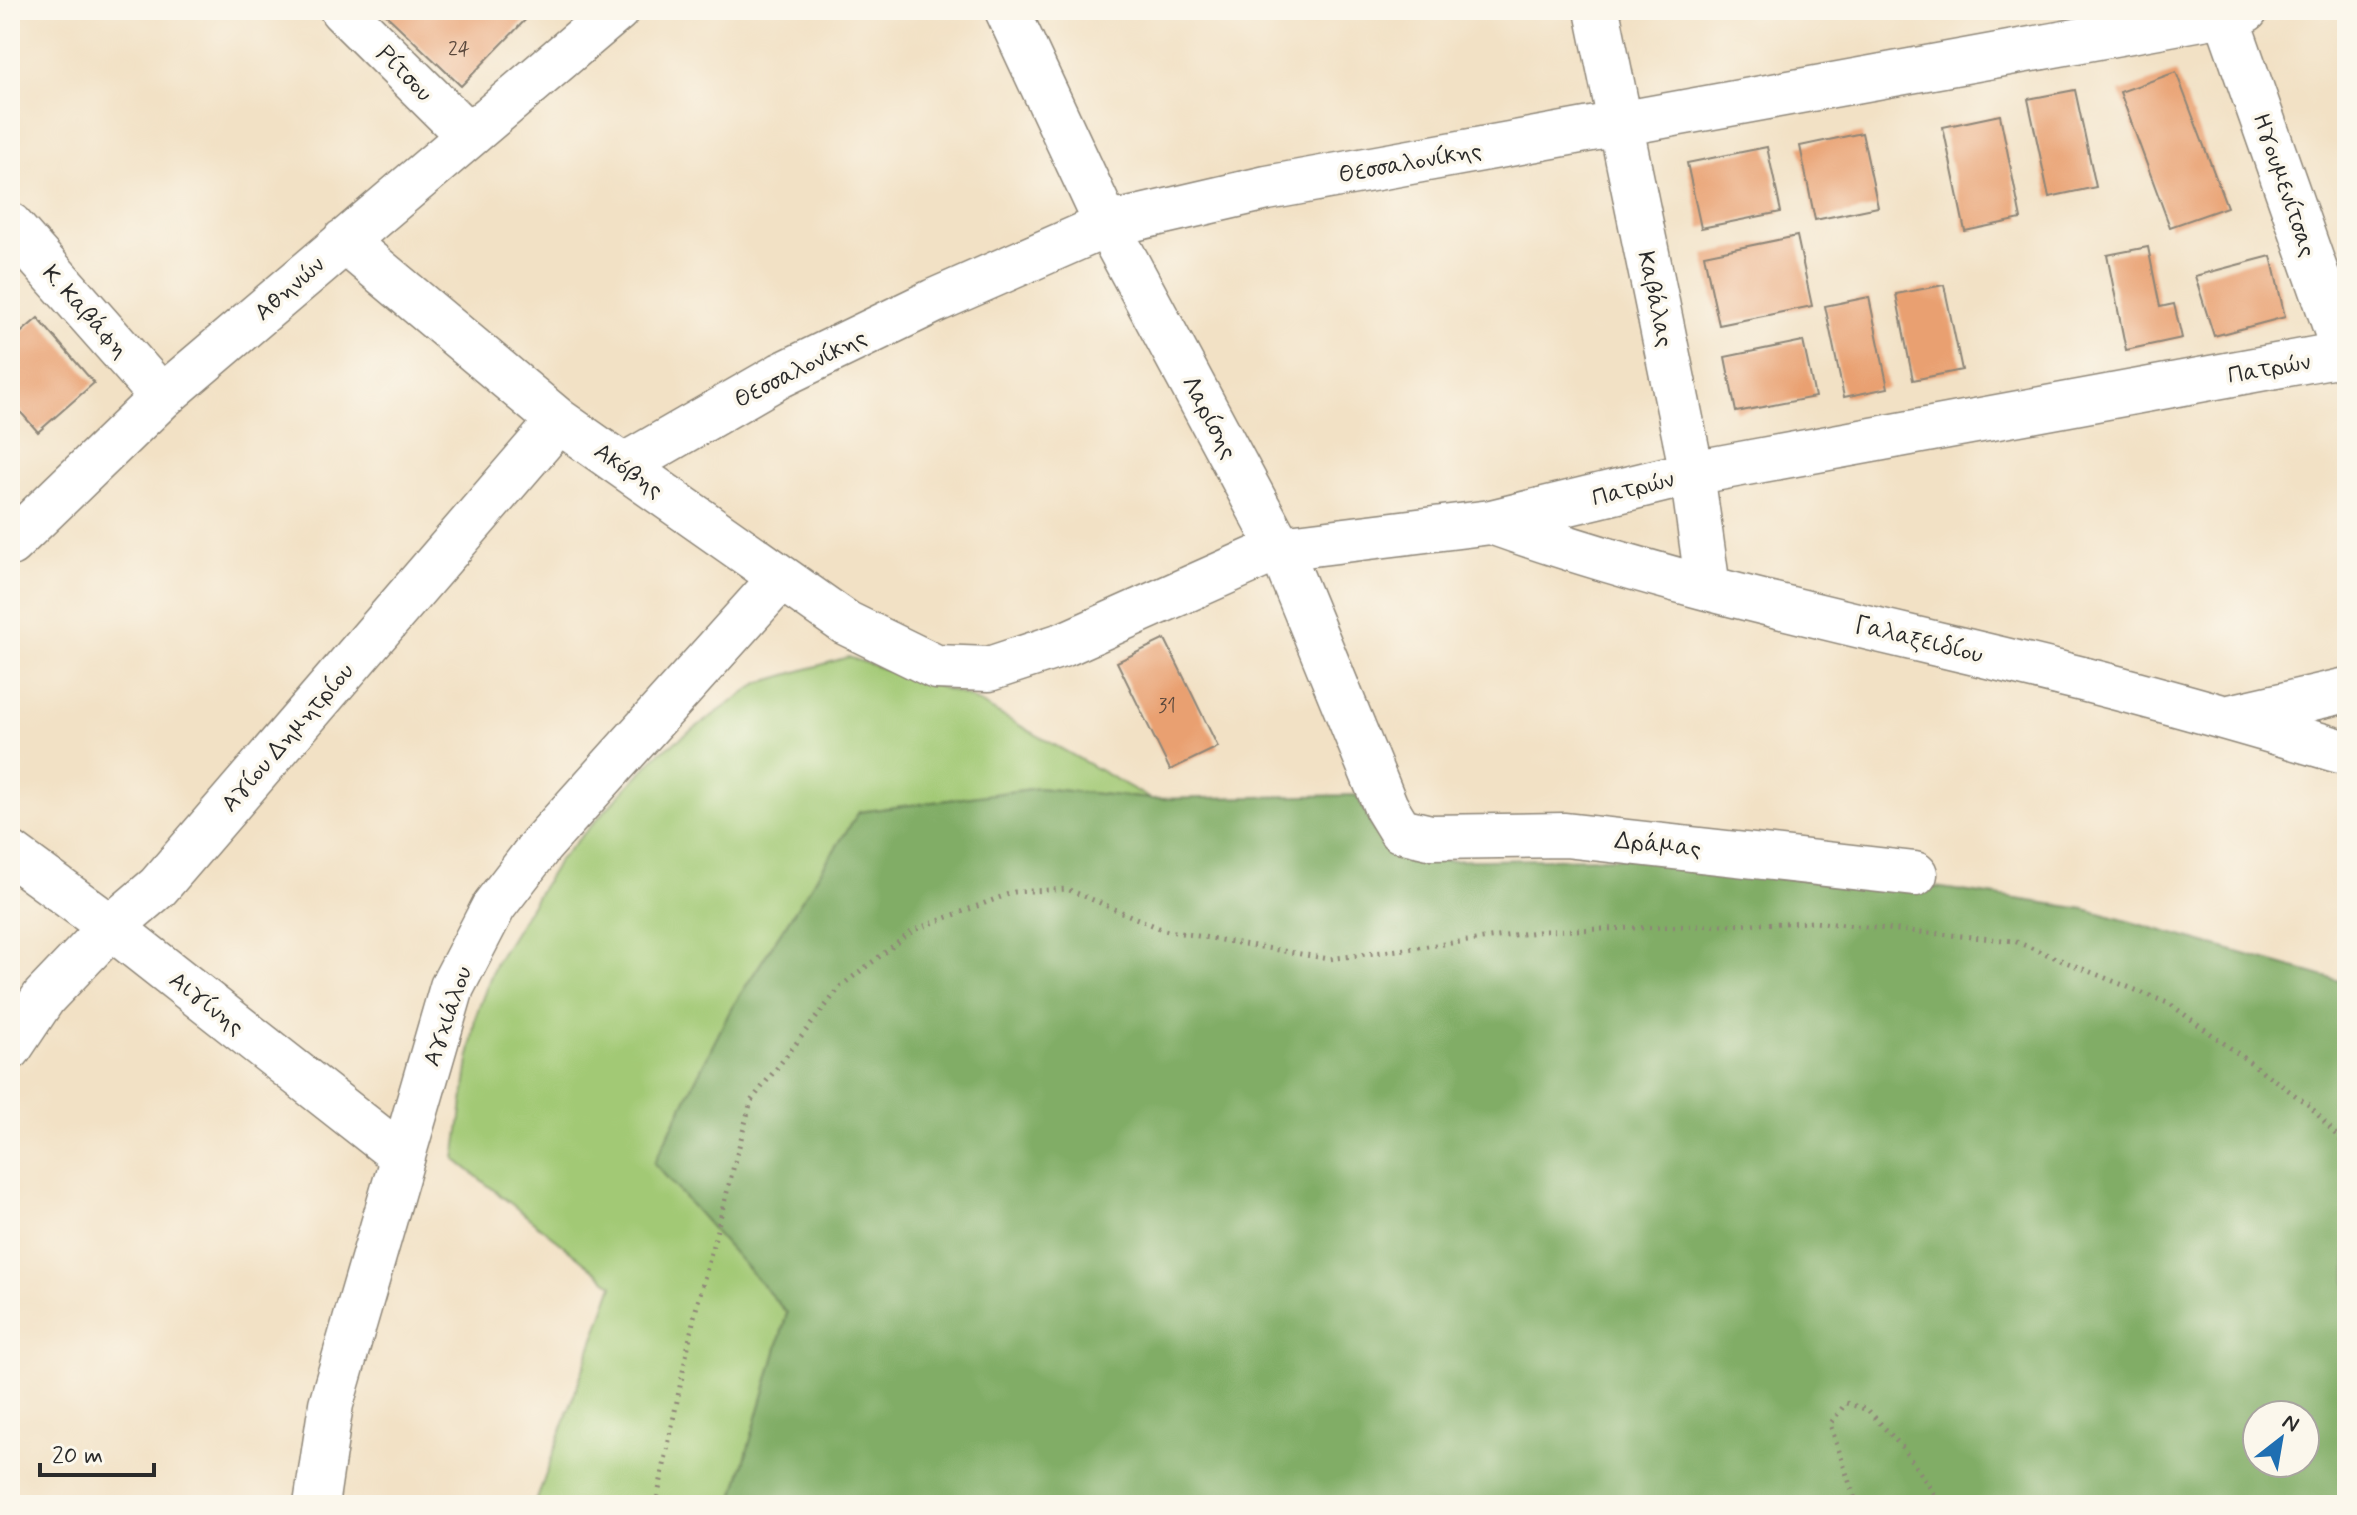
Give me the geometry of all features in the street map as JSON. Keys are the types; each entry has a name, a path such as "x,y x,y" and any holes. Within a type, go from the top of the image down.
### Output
{"street":[{"name":"Ρίτσου","path":"342,10 469,136"},
{"name":"Αθηνών","path":"10,544 162,397 617,10"},
{"name":"Λαρίσης","path":"1007,10 1107,225 1280,548 1386,807 1400,830"},
{"name":"Καβάλας","path":"1597,10 1692,473 1708,588"},
{"name":"Θεσσαλονίκης","path":"623,466 781,375 934,301 1107,225 1267,188 2232,12"},
{"name":"Ηγουμενίτσας","path":"2232,12 2346,356"},
{"name":"Κ. Καβάφη","path":"10,225 162,397"},
{"name":"Ακόβης","path":"344,241 559,421 846,623 936,667"},
{"name":"Πατρών","path":"936,667 989,669 1065,644 1280,548 1491,522 1692,473 2346,356"},
{"name":"Αγίου Δημητρίου","path":"10,1048 44,997 111,927 158,887 559,421"},
{"name":"Γαλαξειδίου","path":"1491,522 1561,547 1708,588 2055,672 2347,753"},
{"name":"Αγχιάλου","path":"316,1505 331,1404 452,987 494,906 541,845 781,578"},
{"path":"2228,718 2347,690"},
{"name":"Δράμας","path":"1400,830 1430,837 1565,835 1915,874"},
{"name":"Αιγίνης","path":"10,853 111,927 402,1156"}],"path":[{"path":"656,1505 694,1317 751,1101 841,986 914,930 1014,892 1067,889 1164,930 1329,959 1544,931 1813,922 2014,941 2170,1004 2310,1106 2347,1147"},
{"path":"1857,1505 1830,1424 1846,1403 1868,1410 1902,1447 1942,1505"}],"green space":[{"path":"848,657 967,696 1151,799 1038,788 859,812 731,1009 654,1163 787,1313 732,1505 535,1505 613,1285 455,1159 475,1018 496,962 559,860 658,754 759,683"},
{"path":"1038,788 1151,799 1357,795 1374,831 1421,861 1724,856 2085,909 2347,983 2347,1505 732,1505 787,1313 654,1163 731,1009 859,812"}],"building":[{"path":"381,10 535,10 461,86"},
{"path":"2176,72 2227,207 2170,227 2120,92"},
{"path":"2075,90 2096,187 2049,197 2028,99"},
{"path":"2000,115 2021,219 1965,231 1943,127"},
{"path":"1862,133 1878,207 1815,220 1800,146"},
{"path":"1767,147 1781,212 1701,228 1687,163"},
{"path":"1797,236 1812,306 1719,325 1704,255"},
{"path":"2148,247 2160,307 2174,304 2182,338 2126,350 2107,255"},
{"path":"2271,256 2285,317 2214,336 2195,276"},
{"path":"1944,285 1962,370 1913,380 1896,294"},
{"path":"1869,297 1888,388 1844,397 1825,306"},
{"path":"38,318 94,383 38,432 10,400 10,342"},
{"path":"1803,341 1815,397 1736,412 1725,357"},
{"path":"1165,639 1218,747 1170,770 1117,662"}]}
